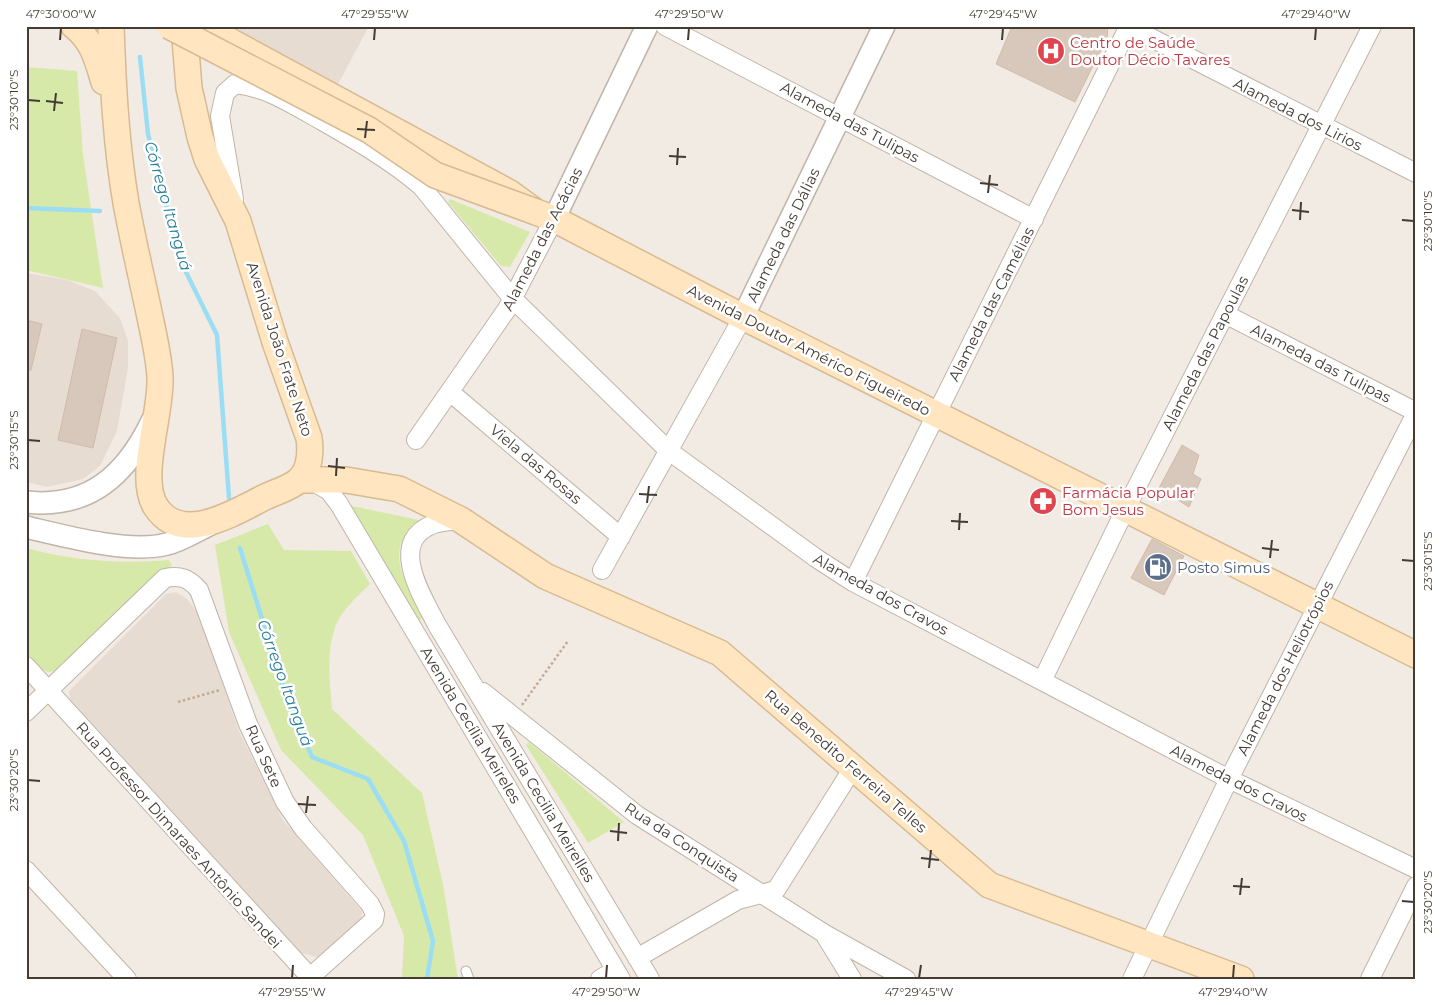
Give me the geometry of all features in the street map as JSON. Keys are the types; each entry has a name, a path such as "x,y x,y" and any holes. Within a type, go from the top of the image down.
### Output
{"main road":[{"path":"74,26 88,37 93,46 114,110"},
{"path":"111,26 114,110 126,201 160,378 158,409 148,473 149,488 157,508 174,521 192,526 228,516 305,480"},
{"path":"169,26 369,130 435,175 545,216"},
{"name":"Avenida João Frate Neto","path":"184,26 189,88 200,138 207,159 238,221 275,342 309,438 310,459 305,480"},
{"name":"Avenida Doutor Américo Figueiredo","path":"213,26 228,40 510,193 545,216 1416,655"},
{"name":"Rua Benedito Ferreira Telles","path":"305,480 346,480 399,489 461,520 545,576 720,653 989,885 1148,946 1241,979"}],"street":[{"name":"Alameda das Acácias","path":"416,440 512,298 545,216 647,26"},
{"name":"Alameda das Tulipas","path":"665,26 1034,218"},
{"name":"Alameda das Dálias","path":"602,570 743,317 884,26"},
{"name":"Alameda dos Lirios","path":"1129,26 1320,126 1416,173"},
{"name":"Alameda das Camélias","path":"853,582 1129,26"},
{"name":"Alameda das Papoulas","path":"1042,681 1126,508 1372,26"},
{"name":"Alameda dos Cravos","path":"238,221 220,116 225,93 235,84 250,86 286,100 388,160 421,186 512,298 669,451 816,558 853,582 1229,779 1416,869"},
{"name":"Alameda das Tulipas","path":"1225,314 1416,413"},
{"name":"Viela das Rosas","path":"450,392 621,537"},
{"path":"26,502 50,503 65,501 88,494 107,483 136,451 158,409"},
{"name":"Alameda dos Heliotrópios","path":"1132,979 1229,779 1416,413"},
{"name":"Avenida Cecília Meireles","path":"305,480 329,491 339,504 418,636 612,976"},
{"path":"26,527 56,534 142,548 169,544 228,516"},
{"name":"Avenida Cecilia Meirelles","path":"461,520 435,524 419,535 412,546 410,570 437,625 474,683 650,979"},
{"name":"Rua Sete","path":"48,692 165,578 182,577 192,582 199,590 248,724 284,802 302,828 370,904 375,914 374,920 309,978"},
{"path":"418,636 437,625"},
{"name":"Rua Professor Dimaraes Antônio Sandei","path":"26,666 309,978"},
{"name":"Rua da Conquista","path":"474,683 637,815 825,934 906,979"},
{"path":"26,712 48,692"},
{"path":"637,958 738,900 776,890 853,768"},
{"path":"26,870 127,979"},
{"path":"1370,979 1416,886"},
{"path":"825,934 852,979"},
{"path":"860,979 868,959"}],"path":[{"path":"514,717 568,641"},
{"path":"178,702 235,685"}],"shaded area":[{"path":"236,26 369,26 335,90 256,47"},
{"path":"26,273 67,280 95,291 120,318 128,341 128,368 117,431 100,466 83,479 47,487 26,482"},
{"path":"176,592 187,599 200,616 238,729 283,820 362,911 361,922 317,957 301,953 70,699 69,691 166,594"}],"green space":[{"path":"26,67 77,71 83,155 103,288 26,270"},
{"path":"450,199 530,232 510,267 501,266 448,202"},
{"path":"352,506 419,520 401,543 399,555 405,580 425,617 417,621"},
{"path":"268,524 284,550 351,551 370,584 344,611 336,624 329,660 332,709 422,793 443,884 458,979 402,979 404,936 363,835 281,750 229,632 215,545"},
{"path":"26,548 79,559 133,562 169,560 172,566 151,578 56,671 48,672 37,666 26,652"},
{"path":"529,742 624,822 588,843 526,745"}],"building":[{"name":"Centro de Saúde Doutor Décio Tavares","path":"1012,26 1108,26 1107,38 1075,102 996,64"},
{"path":"26,320 42,324 31,370 26,370"},
{"path":"82,329 117,338 93,448 58,440"},
{"path":"1182,445 1199,455 1193,474 1201,479 1189,507 1159,488"},
{"name":"Posto Simus","path":"1152,539 1184,556 1164,595 1131,578"}],"waterway":[{"name":"Córrego Itanguá","path":"140,57 148,134 182,264 217,335 229,498"},
{"path":"26,208 100,211"},
{"name":"Córrego Itanguá","path":"240,548 285,693 312,757 368,779 404,841 433,941 427,979"}],"place":[{"name":"Centro de Saúde Doutor Décio Tavares","path":"1051,51"},
{"name":"Farmácia Popular Bom Jesus","path":"1043,501"},
{"name":"Posto Simus","path":"1158,567"}]}
